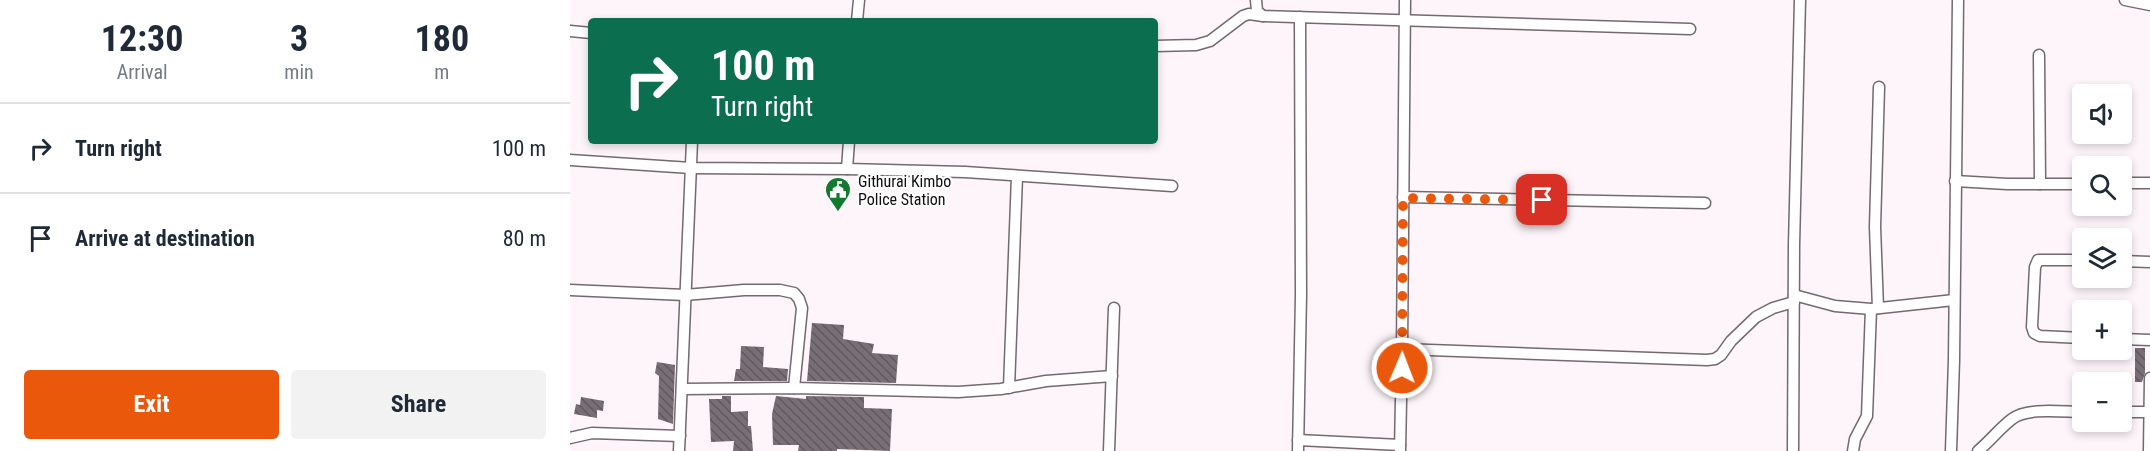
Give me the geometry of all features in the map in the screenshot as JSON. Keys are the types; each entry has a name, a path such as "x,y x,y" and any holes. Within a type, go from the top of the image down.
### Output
{"street":[{"path":"856,18 858,0"},
{"path":"1256,0 1257,11 1263,16"},
{"path":"1300,16 1301,295 1298,446 1400,448 1404,0"},
{"path":"1793,451 1800,0"},
{"path":"1951,451 1958,0"},
{"path":"2125,0 2150,5"},
{"path":"1158,46 1196,45 1210,41 1249,14 1690,29"},
{"path":"570,32 588,33"},
{"path":"2039,55 2040,184"},
{"path":"1853,451 1855,439 1867,416 1874,308 1879,87"},
{"path":"680,451 692,144"},
{"path":"847,169 849,144"},
{"path":"570,160 691,168 847,169 1017,176 1172,186"},
{"path":"1009,388 1017,176"},
{"path":"1955,180 2072,184"},
{"path":"2132,183 2150,183"},
{"path":"1403,198 1705,203"},
{"path":"2072,260 2038,260 2035,267 2032,327 2034,333 2040,336 2072,338"},
{"path":"2132,261 2150,262"},
{"path":"570,290 685,295 744,290 780,290 794,294 799,299 802,308 794,388"},
{"path":"1402,349 1707,360 1721,355 1731,341 1756,317 1794,299 1835,306 1874,308 1954,300"},
{"path":"1109,451 1114,308"},
{"path":"2132,339 2150,340"},
{"path":"682,388 958,392 1009,388 1046,381 1112,376"},
{"path":"2149,451 2150,378"},
{"path":"1978,451 2020,414 2072,412"},
{"path":"2132,412 2150,412"},
{"path":"570,438 592,432 680,436"}],"building":[{"path":"812,323 844,325 843,339 874,344 872,353 898,355 896,383 807,381"},
{"path":"741,346 764,347 763,367 788,369 787,381 734,381 736,369 740,369"},
{"path":"2135,348 2145,348 2145,373 2142,382 2135,382"},
{"path":"657,362 675,365 673,424 658,419 659,376 655,373"},
{"path":"722,396 731,396 731,412 748,411 748,426 751,426 753,451 733,451 734,441 711,442 709,399 722,399"},
{"path":"776,396 806,399 806,396 864,397 864,408 892,409 890,451 837,449 837,451 798,451 799,445 773,445 772,414"},
{"path":"581,397 604,401 603,411 597,410 597,418 574,414 576,404 580,405"}],"place":[{"name":"Githurai Kimbo Police Station","path":"838,213"}],"route":[{"path":"1402,368 1403,198 1542,200"}]}
